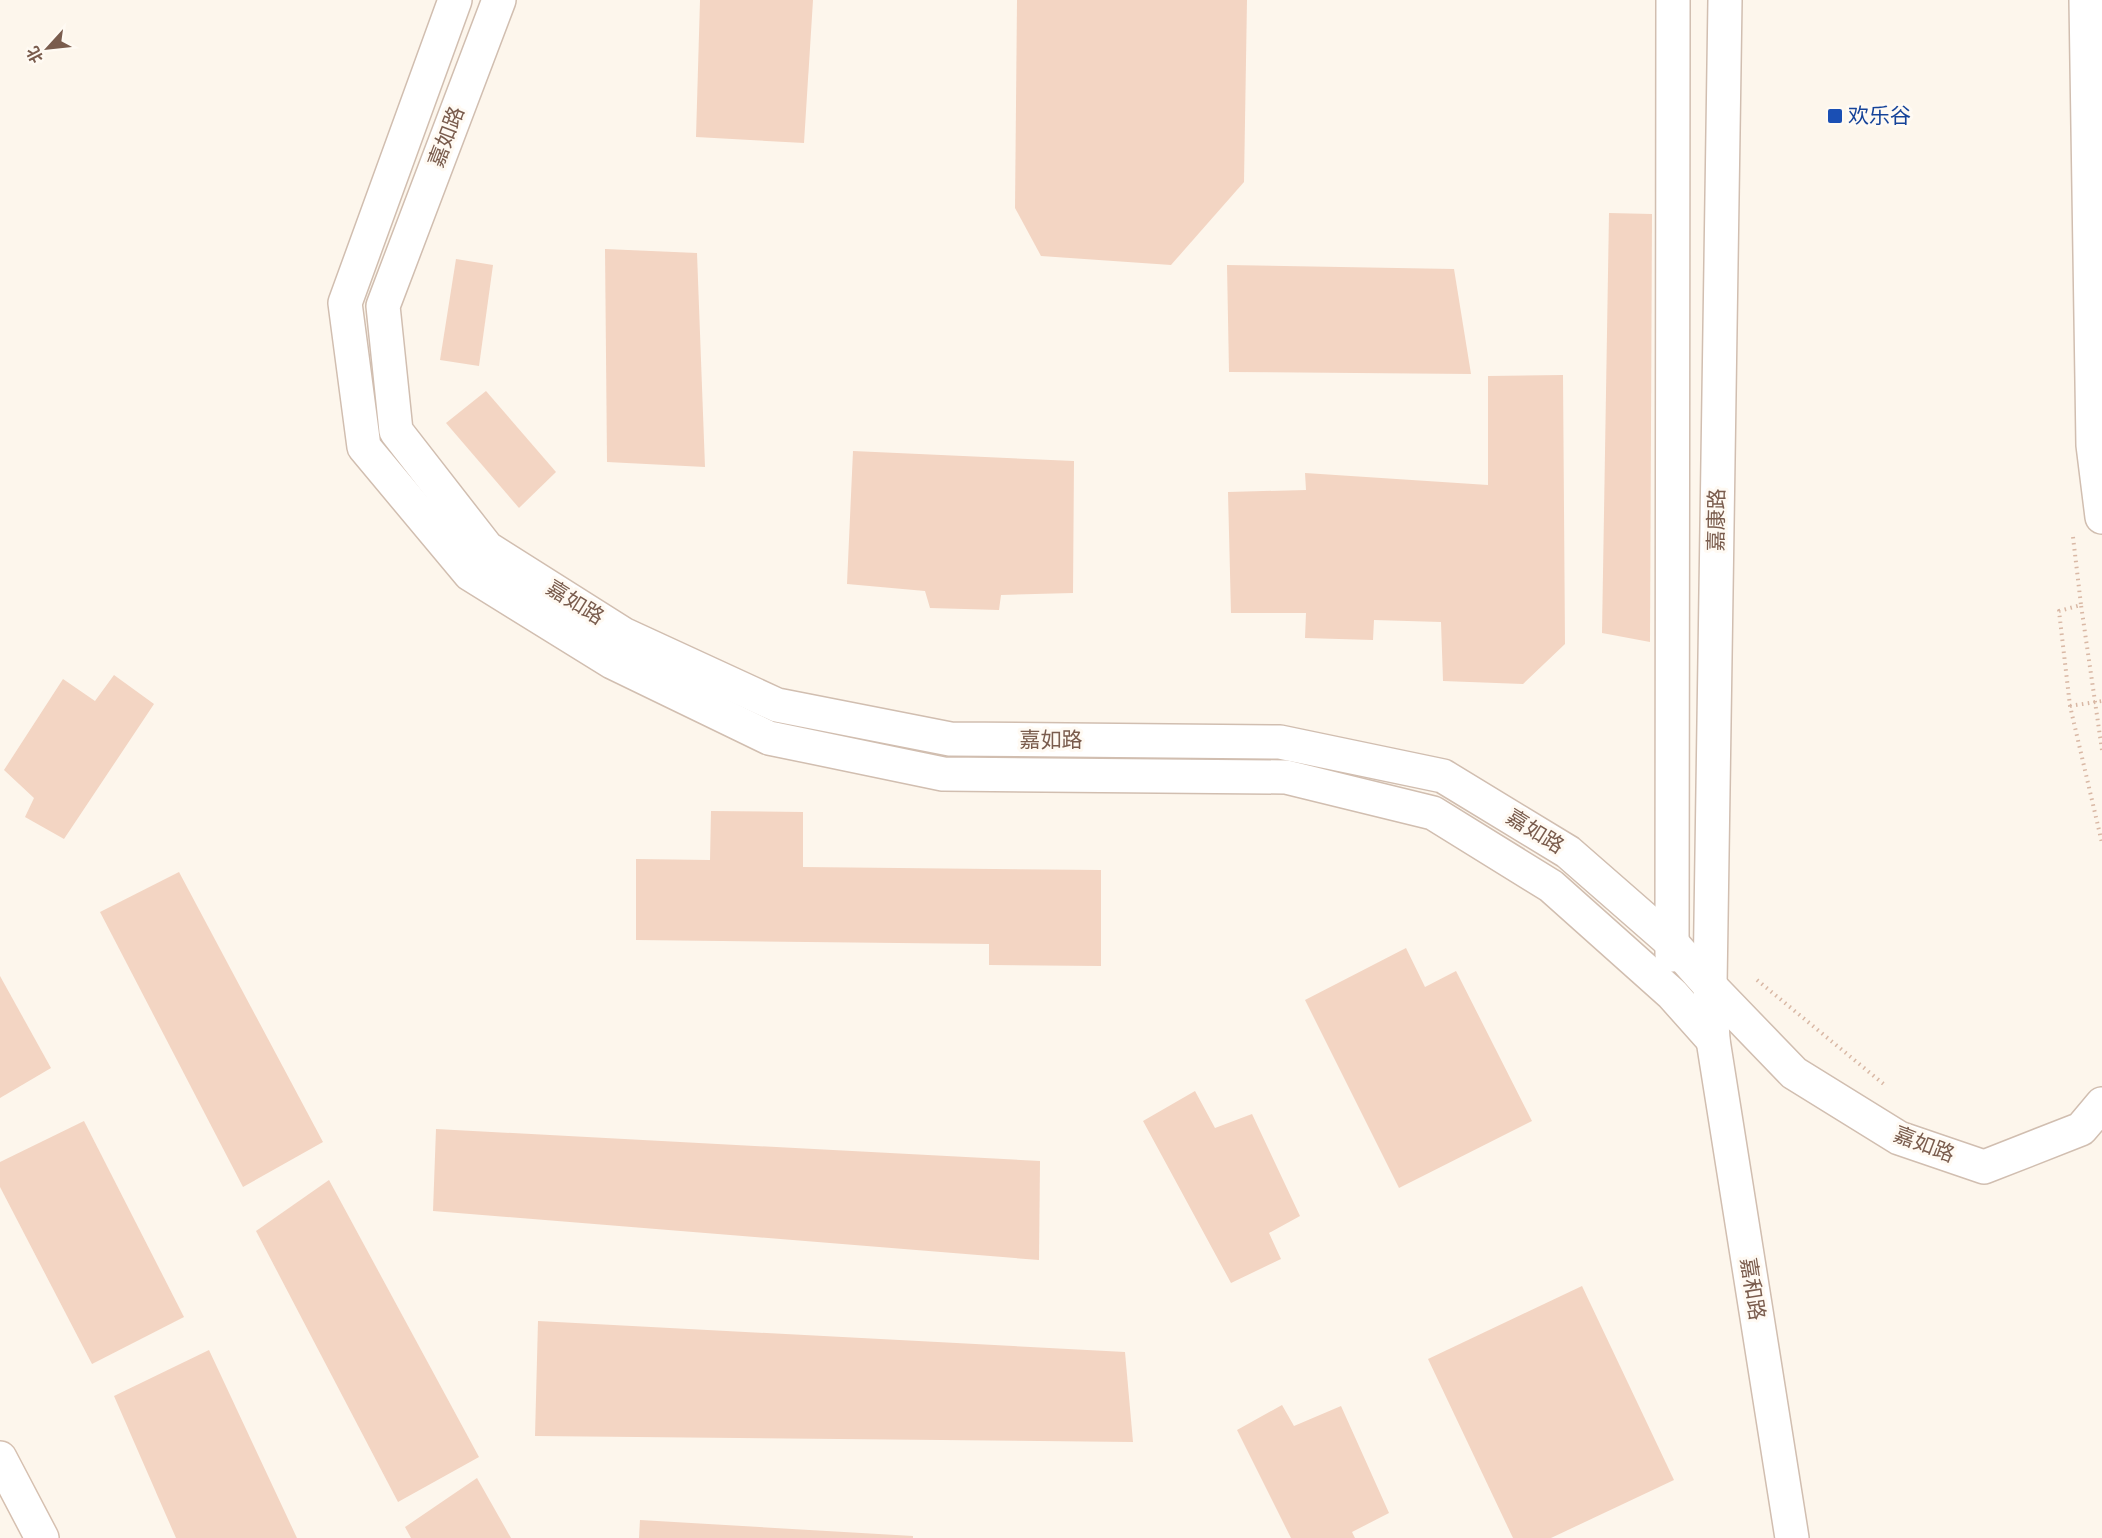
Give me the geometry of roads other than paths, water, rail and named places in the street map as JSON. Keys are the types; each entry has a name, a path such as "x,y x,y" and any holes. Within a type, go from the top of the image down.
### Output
{"street":[{"name":"嘉如路","path":"455,0 345,303 364,447 470,574 612,662 769,738 943,774 1286,777 1432,813 1551,886 1672,994 1713,1040"},
{"name":"嘉如路","path":"499,0 383,306 396,431 487,548 623,633 777,705 950,739 1280,742 1443,776 1568,852 1671,942 1794,1073 1899,1138 1984,1167 2081,1129 2102,1104"},
{"path":"1672,994 1673,0"},
{"name":"嘉康路","path":"1713,1040 1710,986 1725,0"},
{"path":"2086,0 2093,445 2102,517"},
{"name":"嘉和路","path":"1713,1040 1792,1538"},
{"path":"0,1458 42,1538"}],"place":[{"name":"欢乐谷","path":"1835,116"}]}
